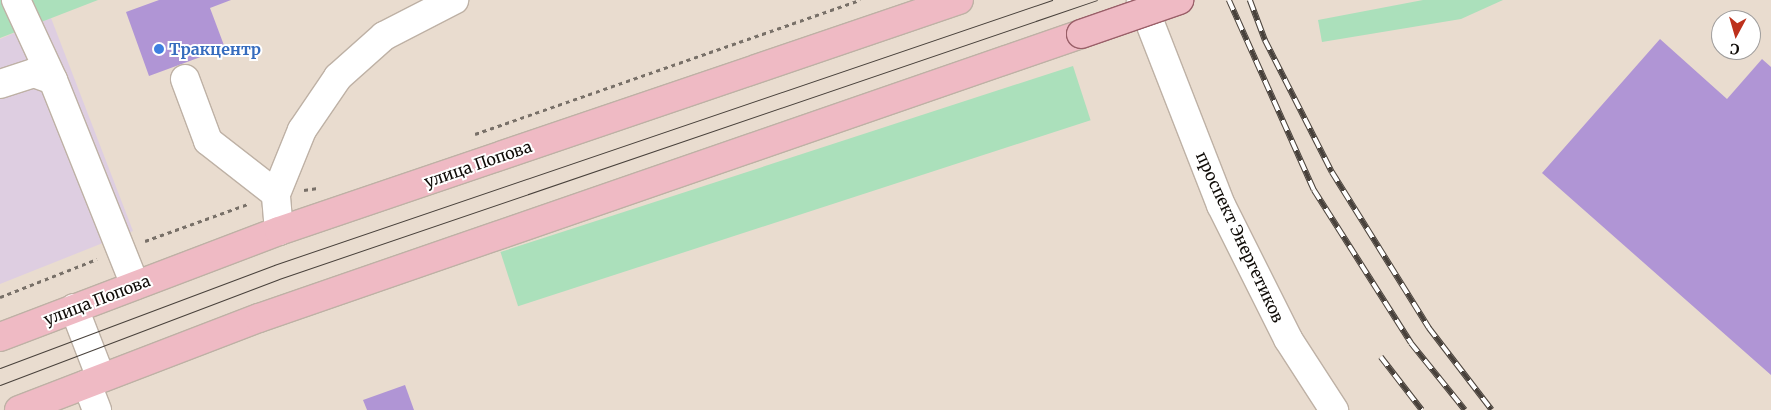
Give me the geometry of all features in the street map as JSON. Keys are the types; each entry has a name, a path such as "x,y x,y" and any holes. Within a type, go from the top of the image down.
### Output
{"main road":[{"name":"улица Попова","path":"0,337 279,231 960,0"},
{"path":"19,410 277,311 1180,0"}],"street":[{"path":"16,0 53,80 135,285"},
{"path":"279,231 276,194 302,130 338,77 384,36 454,0"},
{"name":"проспект Энергетиков","path":"1142,0 1221,204 1288,339 1334,410"},
{"path":"0,84 34,74 53,80"},
{"path":"185,80 208,141 276,194"},
{"path":"74,308 94,381 97,410"}],"path":[{"path":"470,136 860,0"},
{"path":"0,297 122,249 276,194 325,187"}],"shaded area":[{"path":"51,18 133,231 0,284 0,39"}],"green space":[{"path":"0,0 98,0 0,38"},
{"path":"1423,0 1503,0 1461,19 1322,42 1318,20"},
{"path":"1073,66 1091,120 518,306 500,252"}],"building":[{"path":"159,0 231,0 210,8 225,48 149,76 126,12"},
{"path":"1660,39 1727,99 1762,59 1771,67 1771,375 1542,173"},
{"path":"405,385 414,410 367,410 363,400"}],"tram line":[{"path":"0,368 274,265 1052,0"},
{"path":"0,385 279,279 1097,0"}],"railway":[{"path":"1229,0 1314,190 1411,343 1465,410"},
{"path":"1250,0 1265,40 1332,172 1429,328 1492,410"},
{"path":"1381,357 1422,410"}],"place":[{"name":"Тракцентр","path":"159,49"}]}
